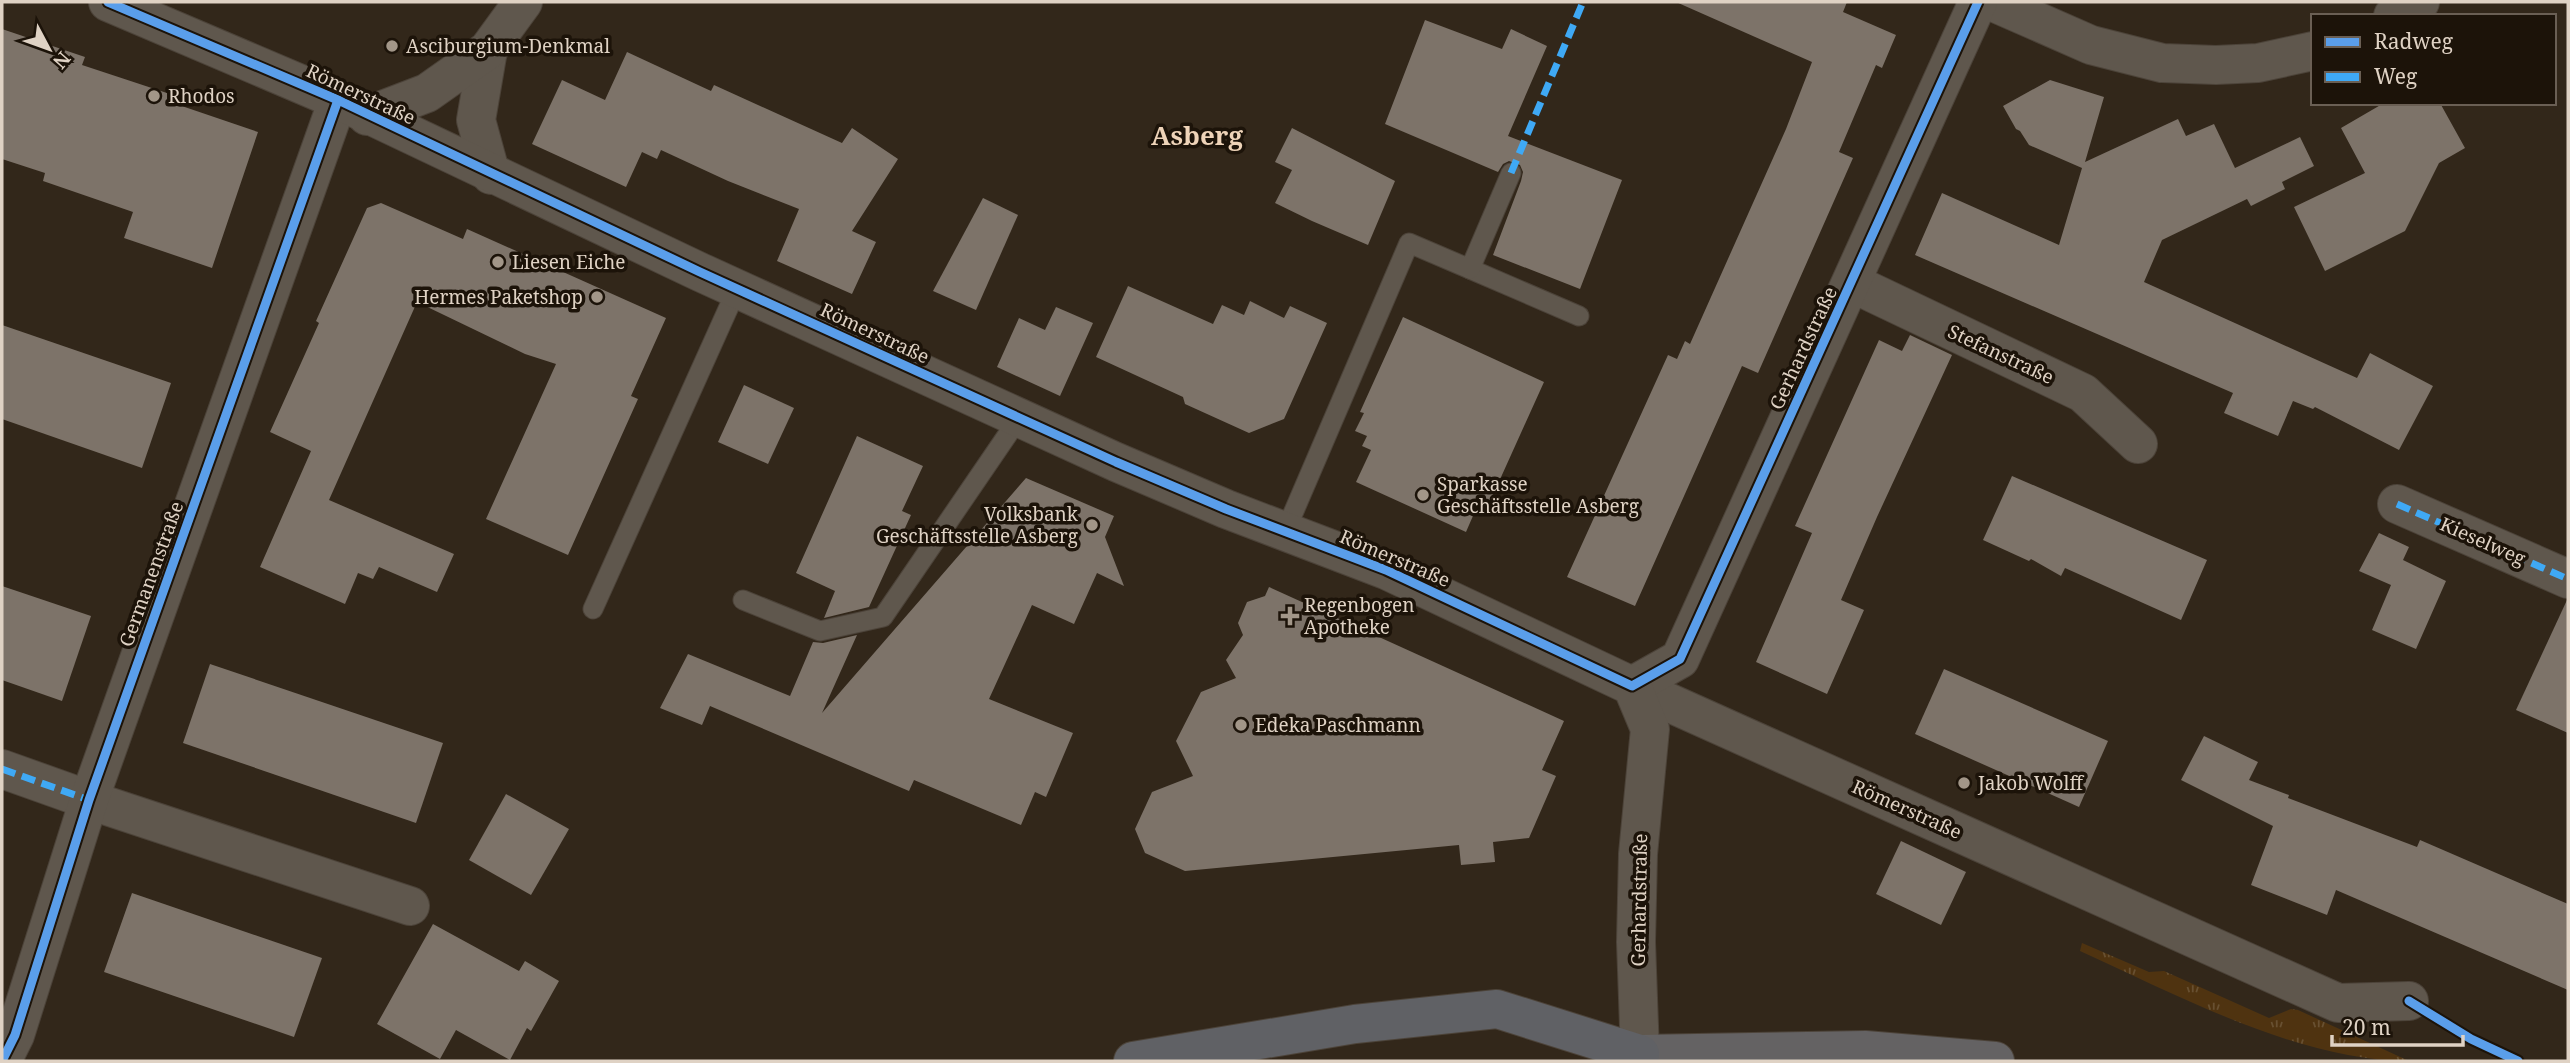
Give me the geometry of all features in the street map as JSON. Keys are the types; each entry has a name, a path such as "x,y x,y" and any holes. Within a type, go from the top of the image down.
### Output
{"highway":[{"path":"1133,1061 1355,1024 1497,1009 1640,1059"},
{"path":"1601,1061 1640,1059"}],"main road":[{"path":"1640,1059 1865,1050 1996,1061"}],"street":[{"name":"Römerstraße","path":"108,2 352,108 737,289 1164,483 1386,570 1632,685 2338,1003 2409,1001"},
{"path":"352,108 426,93 488,50 523,2"},
{"name":"Gerhardstraße","path":"1640,1059 1636,942 1638,854 1650,729 1632,685 1680,659 1978,2"},
{"path":"1993,2 2091,45 2162,63 2216,65 2258,62 2311,51"},
{"path":"2397,14 2420,2"},
{"path":"488,50 476,120 491,175"},
{"name":"Germanenstraße","path":"2,1061 15,1035 89,800 352,108"},
{"name":"Stefanstraße","path":"1852,283 2083,393 2138,444"},
{"name":"Kieselweg","path":"2397,504 2568,579"},
{"path":"2,769 410,906"}],"lane":[{"path":"1470,269 1511,173"},
{"path":"1285,532 1409,243 1579,316"},
{"path":"593,609 737,289"},
{"path":"743,600 820,631 883,617 1020,418"}],"green space":[{"path":"2082,943 2149,972 2164,971 2269,1018 2291,1009 2298,1010 2409,1061 2368,1058 2326,1050 2241,1023 2080,951"}],"building":[{"path":"1676,2 1847,2 1843,12 1896,35 1882,68 1876,65 1839,152 1853,158 1758,373 1742,366 1635,606 1567,577 1668,355 1677,359 1685,341 1690,344 1786,129 1812,62"},
{"path":"1425,20 1502,49 1511,29 1547,46 1508,136 1622,180 1580,289 1493,255 1521,181 1523,172 1520,165 1509,161 1503,164 1498,172 1385,124"},
{"path":"2,29 85,57 82,65 173,95 170,102 258,132 212,268 124,238 133,212 43,181 45,173 2,159"},
{"path":"627,52 711,91 714,85 842,143 852,128 898,159 852,231 876,242 852,294 777,261 799,209 728,181 661,150 657,159 642,152 626,187 532,144 562,80 605,100"},
{"path":"2050,80 2104,97 2085,162 2178,119 2186,136 2214,124 2235,168 2300,137 2314,166 2282,182 2285,189 2251,206 2247,199 2162,240 2144,282 2357,378 2370,353 2433,386 2399,450 2315,407 2313,409 2293,401 2278,436 2224,413 2233,393 1915,255 1942,193 2059,245 2082,168 2029,145 2003,106"},
{"path":"2381,105 2441,105 2465,148 2439,163 2405,231 2325,271 2294,207 2365,173 2341,128"},
{"path":"1292,128 1395,181 1368,245 1275,203 1292,170 1275,162"},
{"path":"983,198 1018,215 976,310 933,291"},
{"path":"381,203 463,239 467,229 666,318 631,396 638,399 568,555 486,519 556,364 525,354 417,302 329,500 454,554 437,592 379,567 373,579 358,573 345,604 260,567 311,451 270,432 367,208"},
{"path":"1128,286 1213,324 1222,305 1244,315 1250,301 1284,318 1290,306 1327,323 1284,419 1249,433 1185,404 1183,397 1096,357"},
{"path":"1056,307 1093,323 1060,396 997,367 1019,318 1045,330"},
{"path":"1403,317 1544,382 1488,506 1479,502 1466,532 1356,482 1371,450 1362,446 1367,436 1355,431 1364,413 1360,412"},
{"path":"2,325 171,383 142,468 2,419"},
{"path":"1910,335 1952,355 1841,600 1864,610 1827,694 1756,662 1812,533 1795,526 1879,340 1902,351"},
{"path":"744,385 794,408 768,464 718,442"},
{"path":"857,436 923,466 902,511 911,515 869,607 824,618 835,591 796,573"},
{"path":"2012,476 2207,560 2181,620 2065,568 2061,576 2031,559 2029,561 1983,540"},
{"path":"1026,478 1114,516 1105,537 1124,586 1097,573 1074,624 1032,605 989,699 1073,733 1046,797 1035,792 1021,825 914,780 909,791 710,706 702,725 660,708 688,654 790,696 813,642 823,643 857,635 822,713"},
{"path":"2379,533 2409,547 2403,560 2446,581 2416,649 2372,630 2391,585 2359,571"},
{"path":"2,586 91,616 62,701 2,680"},
{"path":"1269,587 1564,721 1542,770 1556,776 1529,838 1493,842 1495,862 1461,865 1459,845 1185,871 1145,853 1135,829 1152,792 1193,776 1176,741 1201,692 1236,678 1226,660 1243,635 1238,623 1247,602 1265,596"},
{"path":"2568,600 2568,733 2516,710"},
{"path":"210,664 443,743 416,823 183,743"},
{"path":"1944,669 2108,741 2079,807 1915,734"},
{"path":"2204,736 2258,762 2249,780 2289,795 2288,798 2417,847 2420,840 2568,904 2568,990 2336,890 2327,915 2251,885 2273,826 2181,780"},
{"path":"506,794 569,829 531,895 469,860"},
{"path":"1901,841 1966,872 1941,925 1876,894"},
{"path":"132,893 322,958 294,1037 104,972"},
{"path":"433,924 519,971 525,961 559,981 531,1031 527,1028 510,1060 456,1030 440,1059 377,1024"}],"marked path":[{"path":"1511,173 1583,2"},
{"path":"2397,504 2568,579"},
{"path":"2,769 89,800"}],"cycle path":[{"path":"108,2 338,100 700,272 1116,462 1226,509 1386,570 1632,686 1680,659 1978,2"},
{"path":"2,1061 15,1035 89,800 338,100"},
{"path":"2409,1001 2471,1039 2518,1061"}],"place":[{"name":"Asciburgium-Denkmal","path":"392,46"},
{"name":"Rhodos","path":"154,96"},
{"name":"Liesen Eiche","path":"498,262"},
{"name":"Hermes Paketshop","path":"597,297"},
{"name":"Sparkasse Geschäftsstelle Asberg","path":"1423,495"},
{"name":"Volksbank Geschäftsstelle Asberg","path":"1092,525"},
{"name":"Regenbogen Apotheke","path":"1290,616"},
{"name":"Edeka Paschmann","path":"1241,725"},
{"name":"Jakob Wolff","path":"1964,783"}],"district":[{"name":"Asberg","path":"1197,135"}]}
